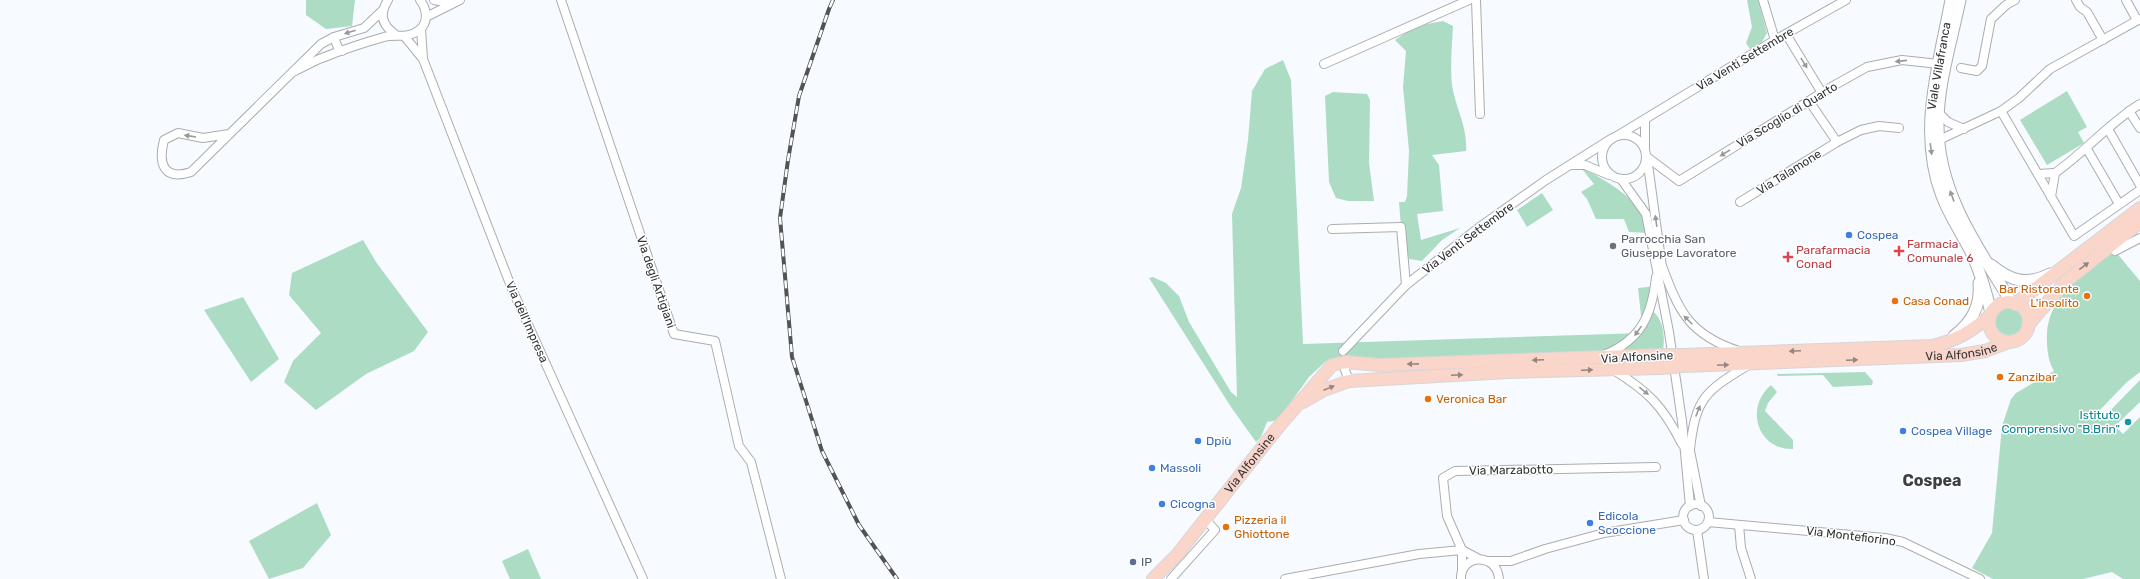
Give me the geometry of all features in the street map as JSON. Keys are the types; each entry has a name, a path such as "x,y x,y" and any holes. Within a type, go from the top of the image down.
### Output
{"main road":[{"name":"Viale Villafranca","path":"1951,0 1930,117 1930,141 1933,164 1945,204 1982,264 2014,303"},
{"name":"Viale Villafranca","path":"1960,0 1938,112 1939,140 1946,179 1982,264 1991,314"},
{"path":"2140,208 2014,303 2002,304 1991,314 1989,322 1993,334 2003,341 2009,342 2021,338 2028,325 2065,282 2140,222"},
{"name":"Viale Villafranca","path":"1982,264 2018,281 2038,280 2058,271"},
{"name":"Viale Villafranca","path":"1932,346 1950,339 1973,317 1979,302 1982,264"},
{"path":"2014,303 2027,315 2028,325"},
{"name":"Via Alfonsine","path":"1748,358 1932,346 1951,342 1965,335 1991,314"},
{"name":"Via Alfonsine","path":"1295,407 1324,390 1348,381 1501,372 1611,369 1683,360 1961,355 1985,351 2009,342"},
{"name":"Via Alfonsine","path":"1152,579 1176,556 1206,520 1295,407 1332,365 1344,357 1379,365 1589,359 1660,362"}],"street":[{"path":"229,134 203,138 178,134 164,140 160,155 164,167 172,175 181,175 191,172 321,44 334,37 364,28 382,11 388,0"},
{"path":"382,11 383,20 387,29 395,34 405,37 421,29 426,17 425,6 420,0"},
{"path":"434,0 451,3"},
{"path":"426,17 451,3 460,0"},
{"name":"Via degli Artigiani","path":"561,0 674,334 715,341 739,446 751,462 781,579"},
{"path":"1324,64 1469,0"},
{"path":"1476,0 1480,114"},
{"path":"1763,0 1775,40"},
{"name":"Via Venti Settembre","path":"1344,357 1406,285 1481,226 1570,165 1775,40 1846,0"},
{"path":"1961,68 1977,71 1982,66 1991,19 2006,5 2015,0"},
{"path":"2076,0 2080,7 2087,12 2102,40"},
{"path":"1939,140 2001,110 2019,98 2050,68 2139,19 2126,0"},
{"name":"Via dell'Impresa","path":"421,29 423,59 512,289 643,579"},
{"path":"295,71 321,58 395,34"},
{"name":"Via Venti Settembre","path":"1786,34 1822,93"},
{"path":"334,37 338,48 342,51"},
{"name":"Via dell'Impresa","path":"405,37 423,59"},
{"name":"Via Scoglio di Quarto","path":"1646,153 1679,181 1867,67 1902,60 1939,64"},
{"path":"1809,101 1837,142"},
{"path":"2038,174 2055,173 2129,111 2140,104"},
{"path":"2001,110 2074,236 2140,190"},
{"path":"2129,111 2140,128"},
{"path":"1938,112 1948,122 1964,128"},
{"path":"1645,119 1644,138 1659,267 1682,421 1687,449 1701,506 1708,514 1708,522 1704,527 1697,530 1690,529 1684,520 1685,511 1690,506 1701,506"},
{"path":"1636,125 1644,138"},
{"name":"Via Talamone","path":"1740,202 1837,142 1867,129 1879,126 1899,128"},
{"path":"2108,129 2140,185"},
{"path":"1635,177 1644,169 1646,153 1637,139 1631,136 1614,138 1604,149 1602,162 1608,173 1617,178 1646,214 1659,267 1682,314 1700,332 1748,358 1711,390 1701,404 1693,423 1687,449 1690,506"},
{"path":"2086,148 2119,204"},
{"path":"1570,165 1585,165 1617,178 1649,178"},
{"path":"2051,198 2055,173"},
{"name":"Via Venti Settembre","path":"1332,228 1401,227 1406,285"},
{"path":"2115,251 2140,238"},
{"path":"1589,359 1623,346 1634,337 1646,320 1651,308 1659,267"},
{"path":"1344,357 1344,370 1348,381"},
{"path":"1611,369 1631,381 1657,402 1687,449"},
{"name":"Via Marzabotto","path":"1461,579 1462,550 1447,516 1443,478 1455,471 1656,467"},
{"path":"1171,579 1215,530 1206,520"},
{"path":"1285,579 1418,554 1462,550 1479,559 1488,561 1511,561 1545,549 1604,533 1684,520"},
{"name":"Via Montefiorino","path":"1708,522 1885,538 1903,542 1980,579"},
{"path":"1739,525 1741,548 1751,579"},
{"path":"1697,530 1704,579"},
{"path":"1462,570 1471,562 1479,559"},
{"path":"1488,561 1496,568 1498,576"},
{"path":"1498,576 1511,561"}],"green space":[{"path":"306,0 355,0 352,26 326,29 306,15"},
{"path":"1747,0 1758,0 1767,33 1762,42 1750,49 1746,43 1752,27"},
{"path":"1443,21 1453,26 1451,78 1465,134 1466,151 1432,155 1439,165 1443,211 1417,214 1421,240 1460,228 1442,240 1422,261 1409,259 1401,227 1399,202 1405,202 1407,196 1409,151 1403,87 1406,51 1395,40 1416,26"},
{"path":"1283,60 1291,80 1303,344 1643,333 1638,288 1657,286 1654,312 1662,325 1664,341 1663,351 1387,361 1340,359 1326,361 1309,377 1278,420 1267,422 1261,437 1256,442 1231,407 1149,278 1153,277 1166,283 1179,296 1189,322 1231,392 1237,397 1232,214 1241,188 1248,140 1252,91 1265,69"},
{"path":"2067,91 2087,127 2078,132 2084,143 2047,165 2020,120"},
{"path":"1333,92 1367,94 1370,100 1369,163 1374,201 1348,201 1336,198 1329,182 1325,96"},
{"path":"1582,169 1606,181 1630,199 1640,212 1648,233 1629,232 1624,219 1596,219 1587,199 1581,192 1594,184"},
{"path":"1542,193 1553,210 1527,227 1517,210"},
{"path":"363,240 376,262 428,332 414,351 366,374 316,410 284,382 293,361 321,333 289,295 292,273"},
{"path":"2115,251 2140,281 2140,372 2127,382 2094,416 2100,421 2140,380 2140,402 2115,426 2123,434 2140,417 2140,579 2123,579 2112,572 2083,579 1993,579 1972,568 1992,533 2002,426 2011,399 2016,393 2054,371 2047,346 2048,326 2052,312 2059,299 2068,288"},
{"path":"243,297 279,359 251,382 204,310"},
{"path":"2009,307 2019,311 2023,321 2019,331 2009,335 1999,331 1995,321 1999,311"},
{"path":"1865,372 1873,381 1872,385 1833,387 1823,375 1778,376 1777,374"},
{"path":"1771,385 1777,392 1768,403 1765,411 1793,440 1793,449 1781,447 1771,443 1759,426 1757,416 1758,405 1763,394"},
{"path":"317,503 331,535 303,568 269,579 249,541"},
{"path":"528,549 541,579 510,579 502,561"}],"railway":[{"path":"833,0 799,96 780,218 792,357 822,451 859,525 897,579"}],"place":[{"name":"Cospea","path":"1849,235"},
{"name":"Parrocchia San Giuseppe Lavoratore","path":"1613,246"},
{"name":"Farmacia Comunale 6","path":"1899,251"},
{"name":"Parafarmacia Conad","path":"1788,257"},
{"name":"Bar Ristorante L'insolito","path":"2087,296"},
{"name":"Casa Conad","path":"1895,301"},
{"name":"Zanzibar","path":"2000,377"},
{"name":"Veronica Bar","path":"1428,399"},
{"name":"Istituto Comprensivo \"B.Brin\"","path":"2128,422"},
{"name":"Cospea Village","path":"1903,431"},
{"name":"Dpiù","path":"1198,441"},
{"name":"Massoli","path":"1152,468"},
{"name":"Cicogna","path":"1162,504"},
{"name":"Edicola Scoccione","path":"1590,523"},
{"name":"Pizzeria il Ghiottone","path":"1226,527"},
{"name":"IP","path":"1133,562"}],"district":[{"name":"Cospea","path":"1932,480"}]}
